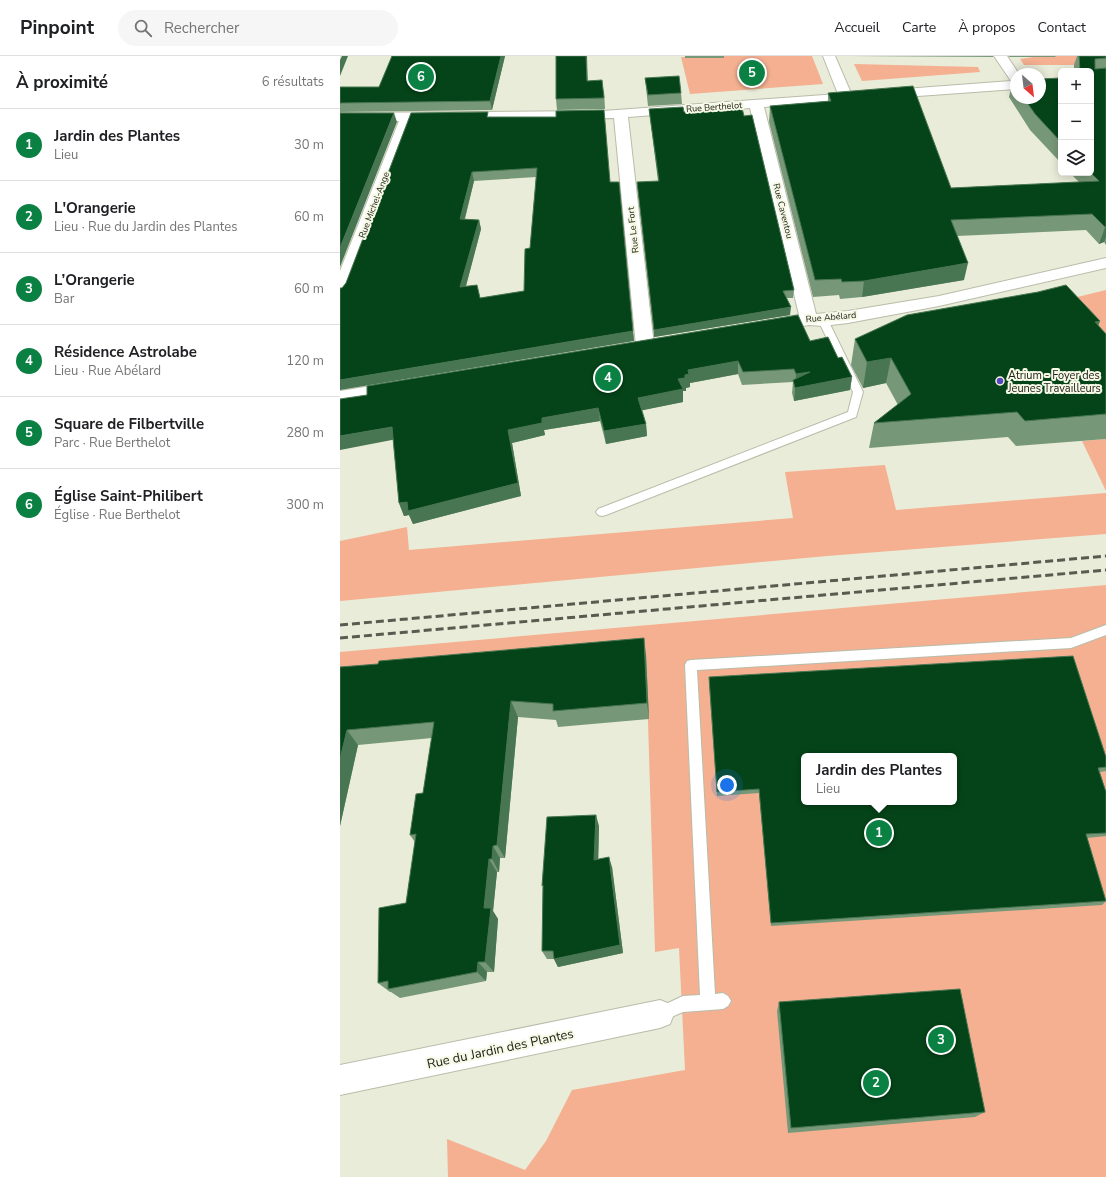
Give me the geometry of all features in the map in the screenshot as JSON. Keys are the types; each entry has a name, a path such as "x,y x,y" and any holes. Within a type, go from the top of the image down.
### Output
{"street":[{"path":"830,56 846,98"},
{"path":"1000,56 1010,70"},
{"name":"Rue Berthelot","path":"340,117 586,116 1010,85"},
{"name":"Rue Caventou","path":"756,104 816,319"},
{"name":"Rue Le Fort","path":"621,114 645,346"},
{"name":"Rue Michel-Ange","path":"340,292 407,117"},
{"name":"Rue Abélard","path":"755,328 961,297 1104,266"},
{"path":"340,397 411,385"},
{"name":"Rue du Jardin des Plantes","path":"340,1080 660,1014"}],"lane":[{"path":"602,512 852,414 858,392 816,319"},
{"path":"660,1014 683,1004 715,1001 690,665 1071,643 1106,630"}],"shaded area":[{"path":"724,56 812,56 823,84 690,94 681,57 723,58"},
{"path":"1040,56 1097,56 1091,65 1024,65 1020,59"},
{"path":"854,64 978,67 980,72 862,81"},
{"path":"1106,290 1106,356 1065,300"},
{"path":"1106,439 1106,491 1082,441"},
{"path":"885,465 896,510 1106,493 1106,534 827,556 340,601 340,541 407,527 409,550 793,518 785,472"},
{"path":"1106,585 1106,1177 448,1177 447,1139 525,1170 546,1141 572,1090 685,1070 679,948 655,952 646,655 340,674 340,652"}],"building":[{"path":"392,56 501,56 490,101 340,103 340,87 379,87"},
{"path":"556,56 586,56 587,81 602,80 604,98 556,99"},
{"path":"1079,56 1106,56 1106,58 1095,59 1095,69 1106,68 1106,227 1092,214 951,220 968,263 864,281 842,282 841,279 815,280 770,106 831,101 828,93 913,86 951,188 1099,181 1094,176 1094,68 1080,68"},
{"path":"679,76 681,93 648,95 645,78"},
{"path":"1058,78 1058,139 1035,114 1028,104 1046,104 1046,79"},
{"path":"683,107 684,112 742,108 744,116 752,115 794,290 783,291 791,307 654,330 637,182 659,181 649,109"},
{"path":"604,110 610,182 619,182 633,331 340,380 340,288 342,288 346,283 411,113 488,112 487,117 556,117 556,111","holes":["537,168 530,248 525,249 524,291 480,298 477,285 460,287 479,220 460,219 472,172"]},
{"path":"340,113 394,113 340,248"},
{"path":"1066,285 1100,321 1095,322 1106,334 1106,414 1025,421 1017,412 874,423 911,394 891,358 867,362 855,339 907,315 1038,292"},
{"path":"798,315 810,341 828,337 838,358 842,357 852,377 795,388 793,380 810,372 796,374 794,369 743,372 738,361 688,370 689,374 685,375 685,378 678,379 683,389 638,398 646,424 604,431 598,408 542,418 542,423 508,430 518,483 408,511 407,502 399,503 392,427 340,436 340,399 367,395 367,386"},
{"path":"644,638 647,703 553,711 553,704 511,701 497,845 493,846 492,859 489,859 484,908 491,908 485,962 478,962 477,972 388,989 388,981 378,983 379,908 406,903 416,834 410,835 416,794 423,793 434,722 347,730 340,759 340,667 378,664 379,661"},
{"path":"1073,656 1106,757 1106,767 1098,768 1106,792 1106,833 1086,834 1106,901 771,923 759,789 717,792 709,677"},
{"path":"596,815 594,860 609,857 620,945 554,959 553,951 542,951 543,885 542,886 547,817"},
{"path":"960,989 985,1112 791,1128 779,1002"}],"railway":[{"path":"340,625 1106,556"},
{"path":"340,638 1106,570"}],"place":[{"name":"Square de Filbertville","path":"752,73"},
{"name":"Église Saint-Philibert","path":"421,77"},
{"name":"Résidence Astrolabe","path":"608,378"},
{"name":"Atrium - Foyer des Jeunes Travailleurs","path":"1000,381"},
{"name":"Jardin des Plantes","path":"879,833"},
{"name":"L’Orangerie","path":"941,1040"},
{"name":"L'Orangerie","path":"876,1083"}]}
